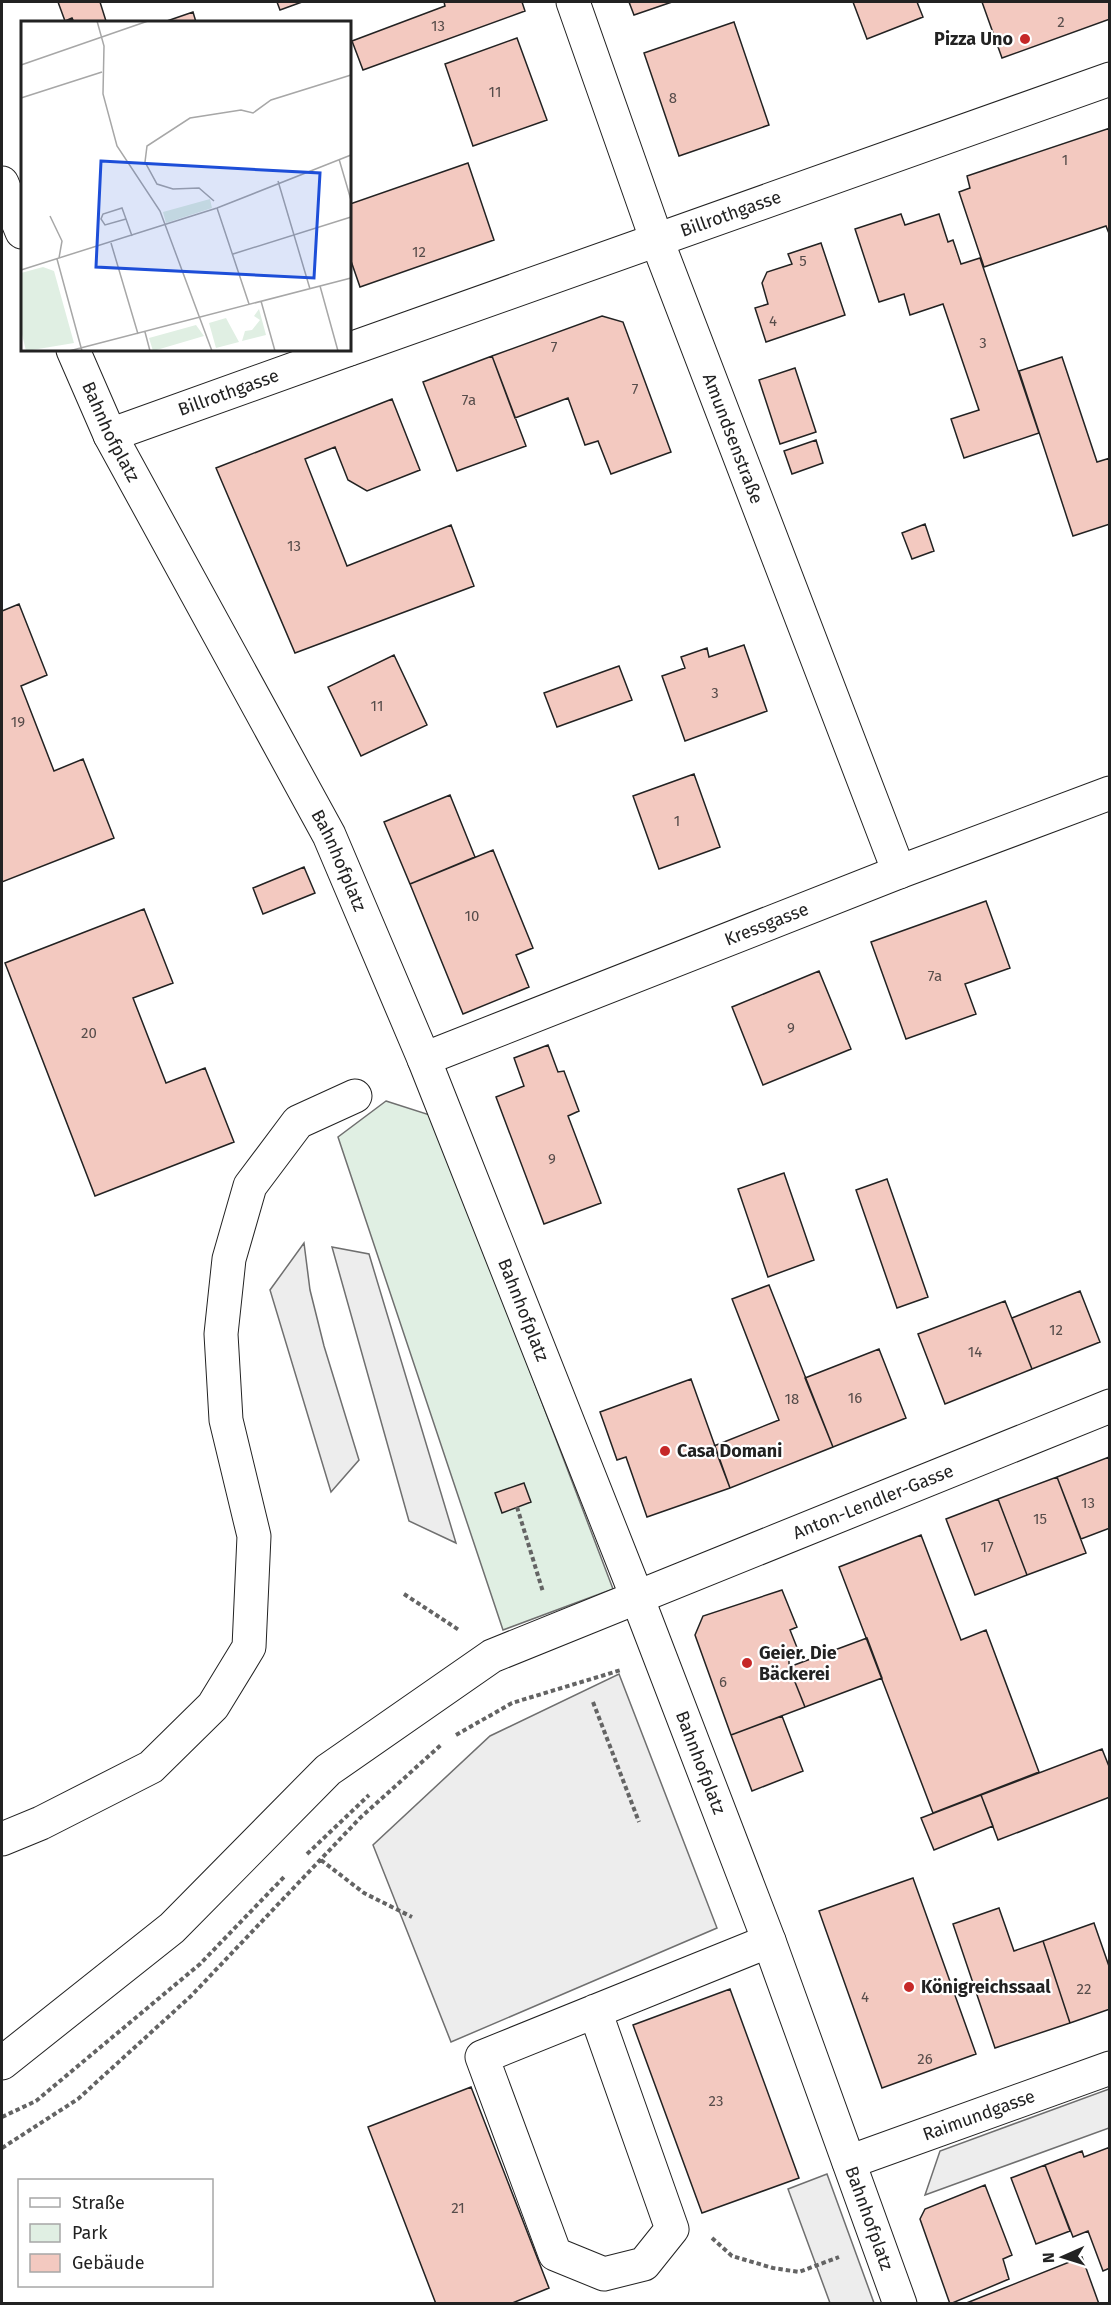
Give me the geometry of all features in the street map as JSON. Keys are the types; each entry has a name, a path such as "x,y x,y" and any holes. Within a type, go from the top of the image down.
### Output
{"street":[{"name":"Amundsenstraße","path":"573,2 656,238 899,872"},
{"name":"Billrothgasse","path":"351,348 1110,79"},
{"path":"2,183 21,230"},
{"name":"Bahnhofplatz","path":"74,351 110,435 329,835 424,1059 637,1597 769,1941 900,2304"},
{"name":"Billrothgasse","path":"110,435 342,351"},
{"name":"Kressgasse","path":"424,1059 899,872 1110,793"},
{"path":"2,1839 41,1823 151,1767 213,1706 249,1647 254,1536 226,1420 221,1334 229,1258 250,1186 298,1122 356,1096"},
{"name":"Anton-Lendler-Gasse","path":"2,2063 172,1928 328,1770 492,1656 1110,1407"},
{"path":"595,2011 672,2229 644,2264 604,2274 555,2254 482,2057 595,2011 769,1941"},
{"name":"Raimundgasse","path":"849,2162 1110,2068"}],"path":[{"path":"517,1507 543,1592"},
{"path":"404,1594 457,1628 492,1656"},
{"path":"2,2148 78,2099 191,1996 360,1818 446,1741 512,1703 659,1659"},
{"path":"593,1702 639,1822"},
{"path":"299,1863 373,1791"},
{"path":"321,1860 364,1893 412,1917"},
{"path":"2,2117 36,2101 200,1964 291,1871"},
{"path":"672,2229 706,2232 732,2256 773,2268 799,2272 878,2242"}],"green space":[{"path":"386,1101 433,1116 613,1589 503,1630 338,1137"}],"shaded area":[{"path":"304,1243 310,1290 324,1346 359,1460 331,1492 270,1290"},
{"path":"332,1247 369,1254 456,1543 409,1521"},
{"path":"619,1674 717,1928 451,2042 373,1845 490,1736"},
{"path":"1109,2089 1109,2128 925,2195 940,2151"},
{"path":"827,2174 874,2303 830,2303 788,2189"}],"building":[{"path":"58,2 100,2 106,21 74,21 72,18 65,21"},
{"path":"277,2 302,2 280,10"},
{"path":"444,2 522,2 525,11 363,70 352,41 445,6"},
{"path":"629,2 672,2 634,15"},
{"path":"853,2 917,2 923,17 867,39"},
{"name":"Pizza Uno","path":"982,2 1110,2 1110,19 1002,58"},
{"path":"193,12 196,21 167,21"},
{"path":"734,22 769,125 679,156 644,53"},
{"path":"517,38 547,120 473,146 445,64"},
{"path":"1110,128 1110,236 1106,226 984,267 959,192 970,188 967,176"},
{"path":"468,163 494,240 360,287 351,261 351,204"},
{"path":"901,214 905,225 939,214 948,242 953,240 961,264 980,258 1039,433 964,458 951,419 979,410 943,304 910,315 904,294 879,302 855,229"},
{"path":"821,243 845,315 766,342 755,308 768,304 762,283 767,272 792,264 788,254"},
{"path":"602,316 623,322 671,452 611,474 598,441 585,445 568,398 515,418 492,356"},
{"path":"492,356 526,446 457,471 423,382"},
{"path":"1062,357 1097,462 1110,458 1110,524 1073,536 1019,371"},
{"path":"795,368 816,432 780,444 759,380"},
{"path":"392,399 420,470 367,491 348,480 335,447 305,459 347,566 451,525 474,586 295,653 216,468"},
{"path":"816,440 823,463 792,474 784,451"},
{"path":"925,524 934,551 912,559 902,533"},
{"path":"19,604 47,675 21,686 54,771 83,759 114,838 2,882 2,611"},
{"path":"744,645 767,711 685,741 662,676 685,668 681,657 707,648 709,657"},
{"path":"394,655 427,725 361,756 328,687"},
{"path":"619,666 632,700 557,727 544,693"},
{"path":"694,774 720,847 659,869 633,796"},
{"path":"450,795 475,857 410,884 384,822"},
{"path":"493,850 533,948 516,955 529,987 463,1014 410,884"},
{"path":"304,867 315,893 263,914 253,888"},
{"path":"986,901 1010,968 965,984 976,1014 906,1039 871,942"},
{"path":"144,909 173,983 133,998 166,1083 205,1068 234,1142 95,1196 5,963"},
{"path":"819,971 851,1049 763,1085 732,1007"},
{"path":"548,1045 558,1072 564,1071 579,1111 568,1116 601,1203 544,1224 496,1097 524,1086 514,1058"},
{"path":"784,1173 814,1260 768,1277 738,1189"},
{"path":"887,1179 928,1297 897,1308 856,1190"},
{"path":"769,1285 833,1447 730,1488 714,1446 779,1420 732,1299"},
{"path":"1080,1291 1100,1342 1032,1369 1012,1318"},
{"path":"1005,1301 1032,1369 945,1404 918,1334"},
{"path":"879,1349 906,1418 833,1447 805,1378"},
{"name":"Casa Domani","path":"691,1379 730,1488 647,1517 626,1457 617,1460 600,1412"},
{"path":"1109,1457 1110,1528 1081,1539 1057,1477"},
{"path":"1057,1477 1086,1553 1027,1575 998,1499"},
{"path":"524,1483 531,1502 502,1513 495,1493"},
{"path":"998,1499 1027,1575 975,1595 946,1519"},
{"path":"921,1535 961,1640 986,1630 1039,1772 933,1813 839,1567"},
{"name":"Geier. Die Bäckerei","path":"782,1590 797,1627 790,1630 800,1655 789,1660 789,1667 805,1707 731,1735 695,1635 703,1616"},
{"path":"867,1638 882,1678 805,1707 789,1667"},
{"path":"782,1716 803,1771 752,1791 731,1735"},
{"path":"1102,1749 1110,1769 1110,1797 998,1840 981,1795"},
{"path":"981,1795 993,1826 934,1850 921,1818"},
{"path":"913,1878 976,2054 882,2088 819,1911"},
{"path":"999,1908 1014,1951 1043,1941 1070,2023 995,2048 953,1924"},
{"path":"1094,1923 1110,1969 1110,2009 1070,2023 1043,1941"},
{"path":"730,1989 799,2178 702,2213 633,2025"},
{"path":"471,2087 549,2288 510,2304 436,2304 368,2127"},
{"path":"1110,2147 1110,2268 1103,2271 1088,2231 1073,2237 1045,2165 1082,2151 1084,2157"},
{"path":"1045,2165 1070,2231 1036,2244 1011,2178"},
{"path":"985,2185 1012,2255 1003,2259 1009,2279 950,2304 920,2219 925,2209"},
{"path":"1082,2257 1099,2304 964,2304"}],"place":[{"name":"Pizza Uno","path":"1025,39"},
{"name":"Casa Domani","path":"665,1451"},
{"name":"Geier. Die Bäckerei","path":"747,1663"},
{"name":"Königreichssaal","path":"909,1987"}]}
